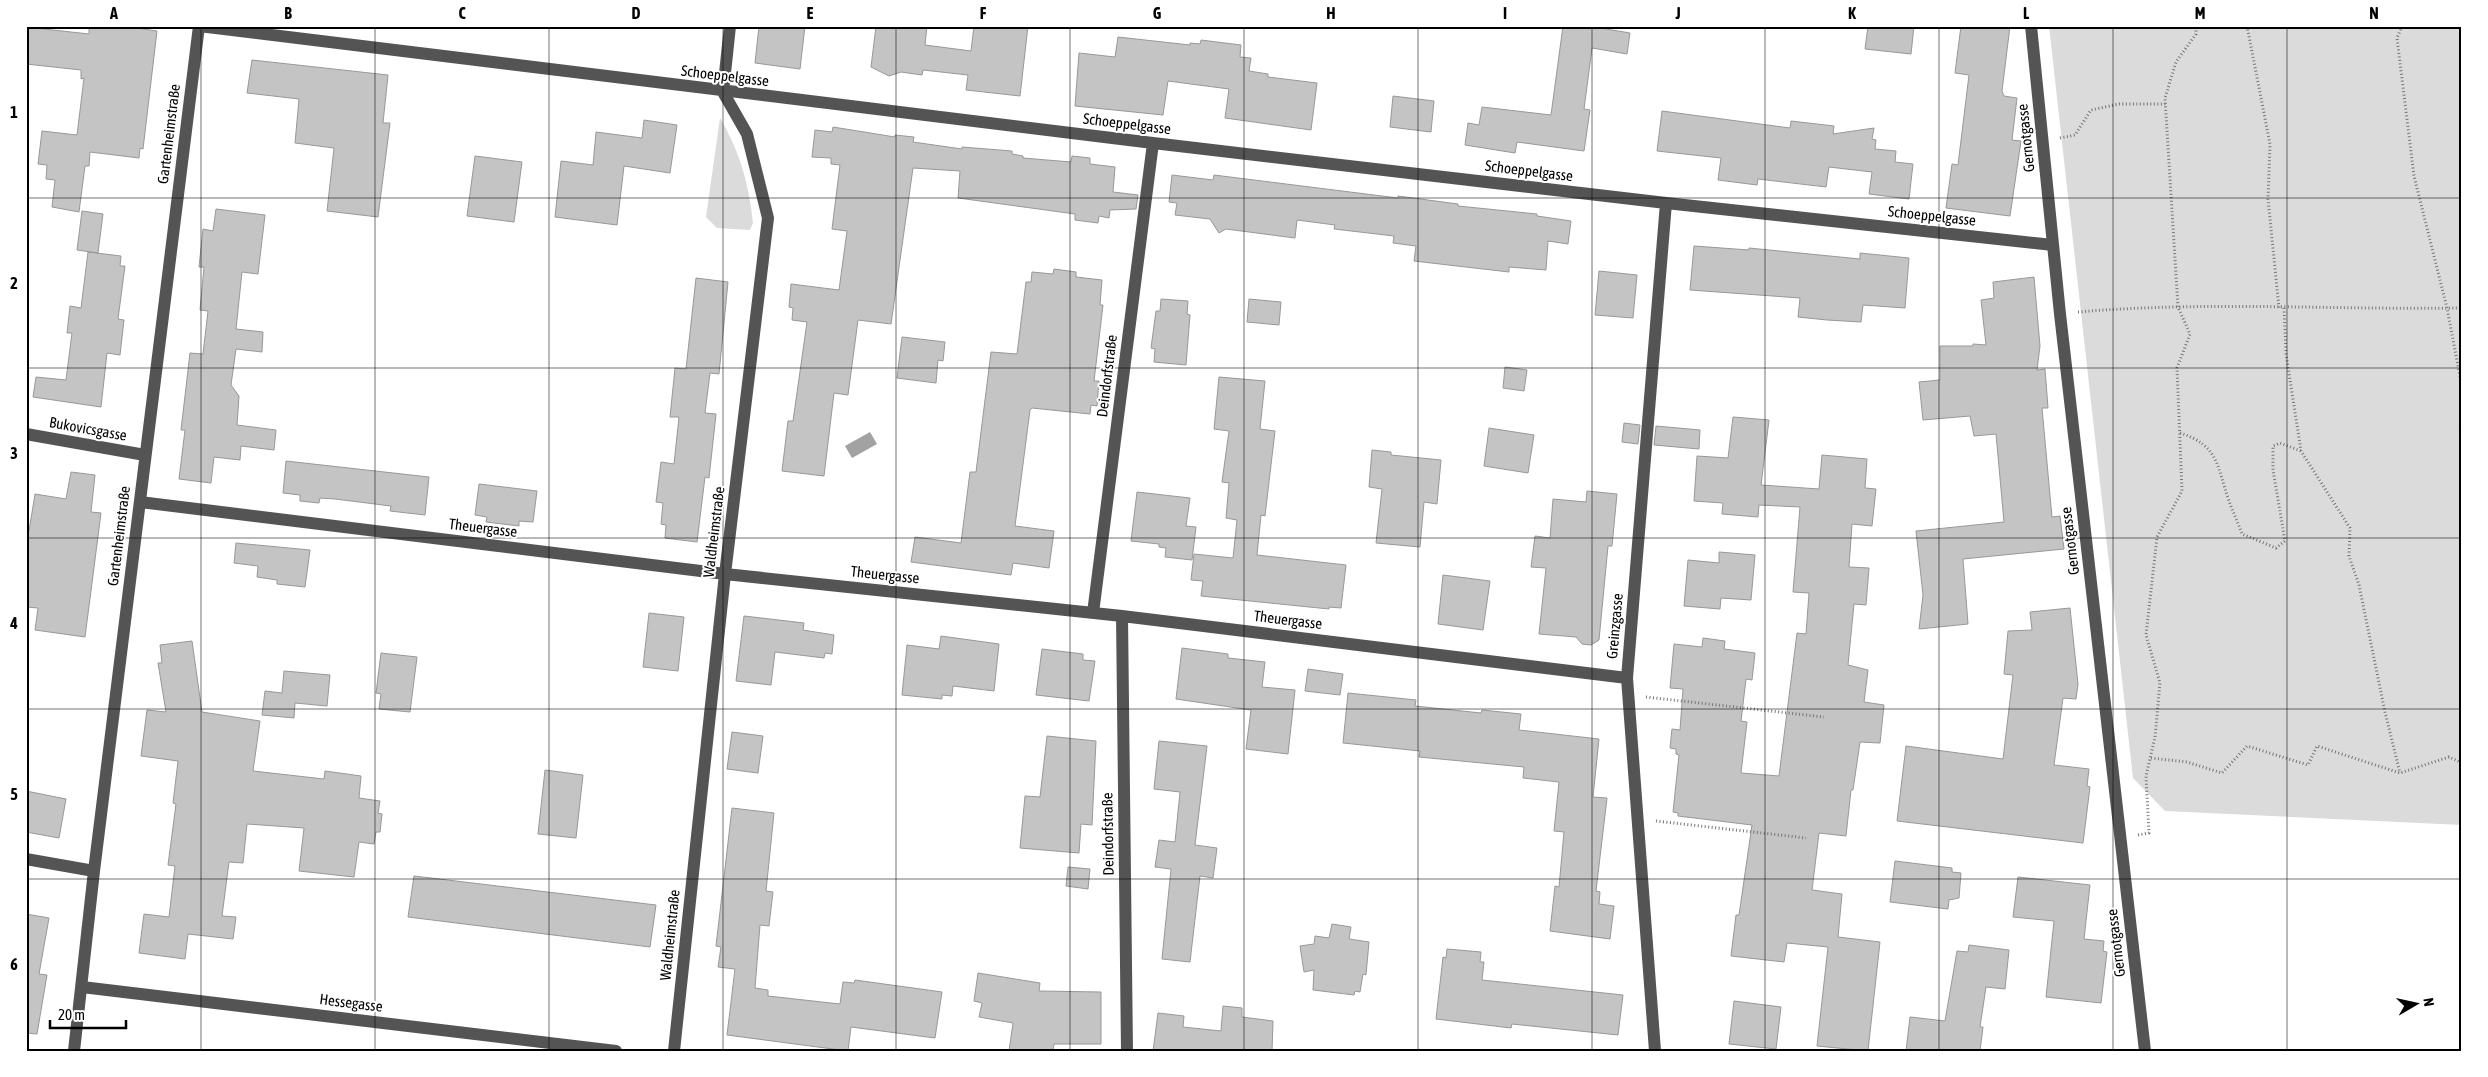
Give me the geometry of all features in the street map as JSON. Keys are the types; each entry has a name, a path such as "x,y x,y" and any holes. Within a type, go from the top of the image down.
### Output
{"street":[{"name":"Schoeppelgasse","path":"199,26 722,92 1666,204 2053,245"},
{"name":"Gartenheimstraße","path":"74,1051 94,871 199,26"},
{"path":"722,92 730,26"},
{"name":"Gernotgasse","path":"2031,26 2060,314 2145,1051"},
{"name":"Waldheimstraße","path":"674,1051 725,574 768,218 747,134 722,92"},
{"name":"Deindorfstraße","path":"1093,613 1153,143"},
{"name":"Greinzgasse","path":"1655,1051 1627,678 1666,204"},
{"name":"Bukovicsgasse","path":"26,434 145,455"},
{"name":"Theuergasse","path":"140,502 725,574 1122,616 1627,678"},
{"name":"Deindorfstraße","path":"1122,616 1127,1051"},
{"path":"26,860 94,871"},
{"name":"Hessegasse","path":"82,987 615,1051"}],"path":[{"path":"2120,838 2148,833 2146,776 2155,737 2160,682 2146,635 2157,537 2182,492 2177,368 2190,334 2178,307 2166,104 2176,62 2196,34 2196,26"},
{"path":"2248,26 2270,144 2268,200 2286,354 2301,451 2350,528 2349,556 2359,586 2385,712 2400,773"},
{"path":"2402,26 2397,38 2414,176 2447,308 2462,387"},
{"path":"2042,141 2075,135 2090,110 2119,104 2166,104"},
{"path":"2060,314 2133,308 2178,307 2462,308"},
{"path":"2462,421 2460,430 2462,440"},
{"path":"2180,433 2197,438 2216,459 2242,534 2276,548 2285,541 2273,470 2273,446 2280,443 2301,451"},
{"path":"1628,695 1824,717"},
{"path":"2151,758 2187,762 2222,773 2247,746 2308,765 2317,746 2400,773 2449,757 2462,763"},
{"path":"1638,819 1806,838"}],"shaded area":[{"path":"2049,26 2462,26 2462,825 2165,811 2133,778"},
{"path":"720,118 733,143 746,182 753,223 750,230 717,228 706,217"},
{"path":"870,432 877,444 852,458 845,446"}],"building":[{"path":"89,26 123,26 157,31 143,149 140,148 139,158 90,152 89,166 85,166 79,212 52,207 55,180 46,179 47,165 38,164 42,131 77,135 84,78 81,79 81,70 26,64 26,27 89,34"},
{"path":"759,26 805,26 800,69 755,63"},
{"path":"876,26 927,26 925,45 971,51 974,26 1028,26 1020,96 966,90 968,75 923,70 922,75 901,72 889,76 871,67"},
{"path":"1563,26 1588,26 1630,33 1627,54 1592,48 1584,109 1590,110 1584,151 1517,142 1515,153 1465,145 1468,123 1479,125 1482,107 1551,115"},
{"path":"1868,26 1914,26 1911,54 1865,49"},
{"path":"1961,26 2010,26 2002,91 2004,96 2017,98 2012,140 2021,141 2010,216 1946,208 1952,164 1958,165 1969,75 1955,73"},
{"path":"1118,37 1190,45 1190,43 1200,44 1201,40 1241,45 1240,57 1251,58 1249,71 1268,74 1268,77 1317,83 1311,130 1225,118 1229,89 1168,81 1163,115 1075,106 1079,53 1115,57"},
{"path":"252,60 388,75 383,123 390,123 378,217 327,211 334,148 295,143 299,99 247,93"},
{"path":"1393,96 1434,101 1431,132 1390,127"},
{"path":"1662,111 1790,128 1791,121 1834,126 1833,134 1874,128 1872,139 1876,140 1875,149 1896,151 1895,162 1913,164 1909,199 1869,194 1872,172 1829,167 1826,187 1758,179 1757,185 1718,180 1721,158 1657,151"},
{"path":"644,120 677,125 670,173 624,166 617,225 555,217 561,161 593,165 596,132 642,138"},
{"path":"833,127 895,137 895,135 914,137 913,142 962,149 962,147 1012,151 1012,154 1023,156 1023,158 1071,162 1072,156 1090,158 1090,164 1115,167 1113,192 1138,195 1136,209 1110,210 1109,218 1099,216 1098,223 1075,220 1075,214 958,198 960,171 913,168 891,324 858,320 848,395 834,393 824,476 782,471 788,421 793,421 807,322 792,320 793,308 789,307 791,284 839,290 847,231 832,229 840,165 831,164 831,158 812,157 815,130 832,132"},
{"path":"475,156 522,162 514,222 467,216"},
{"path":"1172,175 1213,180 1214,175 1398,198 1398,196 1458,204 1458,206 1537,214 1537,216 1571,221 1568,244 1548,241 1546,270 1509,267 1509,272 1414,261 1416,246 1393,243 1394,236 1334,229 1335,225 1297,220 1295,238 1226,229 1219,233 1210,219 1175,215 1177,203 1169,202"},
{"path":"216,209 265,215 258,274 242,272 236,329 263,332 262,352 236,349 231,385 239,396 237,425 276,430 274,450 241,446 240,460 214,457 211,483 179,479 185,430 181,430 190,353 203,354 208,311 200,310 204,267 199,267 203,229 213,231"},
{"path":"82,211 103,214 98,253 77,250"},
{"path":"1694,246 1749,250 1749,248 1860,259 1860,253 1909,258 1905,308 1863,305 1861,322 1827,320 1798,317 1800,298 1690,290"},
{"path":"88,252 121,256 120,266 125,266 118,319 124,320 120,355 107,353 101,407 33,397 36,377 66,380 72,333 67,333 70,306 81,308"},
{"path":"1054,269 1076,272 1076,277 1102,280 1100,305 1103,305 1094,381 1099,381 1097,406 1091,405 1090,414 1032,408 1030,410 1015,526 1054,531 1049,568 1013,563 1011,575 911,562 915,537 961,543 970,472 976,472 991,352 1017,354 1026,282 1031,282 1032,272 1053,274"},
{"path":"1599,271 1637,275 1633,318 1595,315"},
{"path":"2034,277 2040,346 2037,370 2045,369 2048,408 2042,408 2052,517 2060,516 2064,549 1963,559 1968,624 1919,629 1923,595 1916,531 2004,522 1996,434 1974,436 1970,416 1923,420 1919,382 1940,380 1940,346 1986,345 1981,300 1994,298 1993,282"},
{"path":"696,278 728,282 719,374 710,373 705,413 716,414 709,478 705,477 697,542 665,538 666,525 661,524 663,503 656,502 661,462 674,464 679,417 670,417 675,368 686,369"},
{"path":"1161,299 1188,301 1187,314 1190,315 1186,365 1154,362 1155,349 1151,348 1156,311 1160,311"},
{"path":"1249,299 1281,302 1279,325 1247,322"},
{"path":"902,337 945,342 943,361 938,360 936,383 897,378"},
{"path":"1505,367 1527,370 1524,391 1503,388"},
{"path":"1219,377 1265,381 1260,429 1275,431 1265,516 1261,515 1257,555 1346,565 1341,608 1329,607 1329,609 1201,596 1203,581 1191,580 1194,554 1233,558 1237,520 1226,518 1229,483 1222,482 1229,431 1214,429"},
{"path":"1733,417 1769,420 1761,485 1819,489 1822,455 1867,459 1865,488 1876,489 1872,526 1852,524 1849,567 1869,568 1866,605 1854,604 1848,665 1868,670 1864,702 1884,705 1880,743 1860,742 1853,790 1851,790 1846,836 1819,833 1812,890 1842,894 1838,937 1880,942 1868,1051 1817,1046 1828,947 1787,943 1784,962 1731,956 1736,915 1739,915 1752,825 1678,816 1678,813 1673,812 1679,755 1676,754 1676,749 1670,748 1672,729 1680,730 1683,689 1670,688 1674,644 1702,647 1703,638 1725,641 1724,649 1755,653 1752,680 1746,679 1741,721 1747,722 1741,773 1779,776 1797,633 1806,634 1809,593 1793,592 1800,507 1759,505 1758,517 1722,514 1723,503 1694,501 1697,456 1728,458"},
{"path":"1624,423 1640,425 1638,444 1622,442"},
{"path":"1656,426 1700,430 1699,449 1654,445"},
{"path":"1489,428 1534,435 1528,473 1484,466"},
{"path":"1372,450 1391,452 1391,455 1441,460 1437,504 1424,502 1420,547 1376,543 1382,489 1369,487"},
{"path":"286,461 429,477 425,515 390,511 391,506 335,499 320,498 319,503 300,501 300,495 283,493"},
{"path":"71,472 95,475 91,512 101,513 85,637 35,630 38,608 26,607 26,531 29,531 35,494 66,499"},
{"path":"479,484 537,491 533,522 519,521 519,526 486,522 487,517 475,515"},
{"path":"1587,491 1617,494 1612,546 1608,546 1599,640 1591,645 1582,644 1576,637 1539,634 1546,568 1531,567 1535,536 1550,538 1553,499 1586,502"},
{"path":"1137,492 1190,498 1186,526 1196,527 1192,560 1165,557 1166,548 1159,547 1159,544 1131,541"},
{"path":"236,543 310,550 305,587 277,584 277,580 257,577 258,566 234,563"},
{"path":"1719,552 1755,555 1751,600 1721,598 1720,609 1684,606 1688,560 1719,563"},
{"path":"1443,575 1490,581 1483,630 1438,624"},
{"path":"2070,608 2078,684 2076,699 2063,698 2054,765 2089,769 2087,786 2090,787 2083,843 1897,821 1906,746 2003,759 2013,675 2004,674 2008,631 2032,630 2030,612"},
{"path":"649,613 684,617 678,671 643,667"},
{"path":"744,616 804,623 803,630 834,635 832,654 825,653 824,658 775,652 771,685 736,681"},
{"path":"941,636 999,644 994,691 953,686 952,696 942,695 942,699 902,695 907,645 939,649"},
{"path":"192,641 202,712 260,721 253,771 324,779 325,771 361,776 359,798 380,801 378,813 382,814 380,832 376,832 374,844 359,842 354,877 299,871 304,828 247,824 243,863 229,862 222,916 236,917 233,939 188,934 185,959 139,953 144,914 169,917 175,866 168,865 176,804 173,803 178,761 141,756 147,710 166,712 158,663 162,663 160,645"},
{"path":"1182,648 1228,654 1228,658 1265,662 1262,687 1295,690 1288,754 1246,749 1251,710 1176,699"},
{"path":"1042,649 1083,654 1083,660 1095,661 1089,701 1036,695"},
{"path":"381,653 417,657 410,712 379,709 381,694 376,693"},
{"path":"1308,669 1343,674 1340,695 1305,691"},
{"path":"284,671 330,675 327,706 295,703 294,718 262,715 265,691 282,693"},
{"path":"1348,693 1416,700 1415,706 1481,713 1482,710 1521,714 1519,730 1599,739 1593,797 1607,798 1596,891 1600,892 1599,904 1614,906 1610,939 1550,931 1555,886 1559,887 1564,832 1554,831 1559,782 1523,778 1524,767 1419,757 1420,751 1343,743"},
{"path":"732,732 763,736 758,773 727,769"},
{"path":"1047,736 1096,741 1092,825 1081,824 1079,853 1020,848 1025,796 1040,797"},
{"path":"1159,741 1207,746 1195,845 1217,848 1213,878 1200,876 1190,962 1162,959 1171,869 1155,867 1159,840 1175,842 1180,792 1154,789"},
{"path":"545,770 583,775 576,838 538,834"},
{"path":"26,791 66,799 59,838 26,832"},
{"path":"732,808 774,813 766,891 773,892 769,926 760,925 755,988 768,990 768,996 840,1004 843,982 854,983 855,980 942,992 935,1038 851,1027 848,1051 727,1035 735,969 718,967 721,947 716,946"},
{"path":"1895,861 1952,868 1952,872 1961,873 1959,898 1949,900 1948,909 1890,902"},
{"path":"1068,867 1090,869 1088,889 1066,886"},
{"path":"414,876 656,905 650,947 408,917"},
{"path":"2018,877 2090,885 2084,939 2104,941 2103,951 2107,952 2101,1003 2046,997 2054,921 2013,917"},
{"path":"26,914 49,918 39,974 47,975 37,1034 26,1033"},
{"path":"1332,924 1351,927 1349,939 1369,942 1366,975 1363,974 1360,992 1355,991 1354,995 1313,990 1314,970 1304,972 1300,946 1314,944 1315,936 1329,938"},
{"path":"1969,945 2009,950 2005,989 1986,987 1980,1027 1983,1027 1980,1051 1906,1051 1910,1017 1945,1021 1957,951 1968,952"},
{"path":"1447,949 1481,952 1480,962 1484,962 1482,980 1623,995 1618,1035 1512,1024 1511,1028 1436,1019 1443,957 1446,958"},
{"path":"978,973 1040,983 1039,991 1101,992 1101,1044 1054,1044 1053,1051 1009,1051 1013,1023 979,1017 982,1003 974,1001"},
{"path":"1734,1001 1781,1007 1776,1049 1729,1044"},
{"path":"1223,1006 1242,1008 1242,1017 1273,1021 1272,1051 1153,1051 1158,1013 1184,1016 1183,1027 1221,1031"}]}
